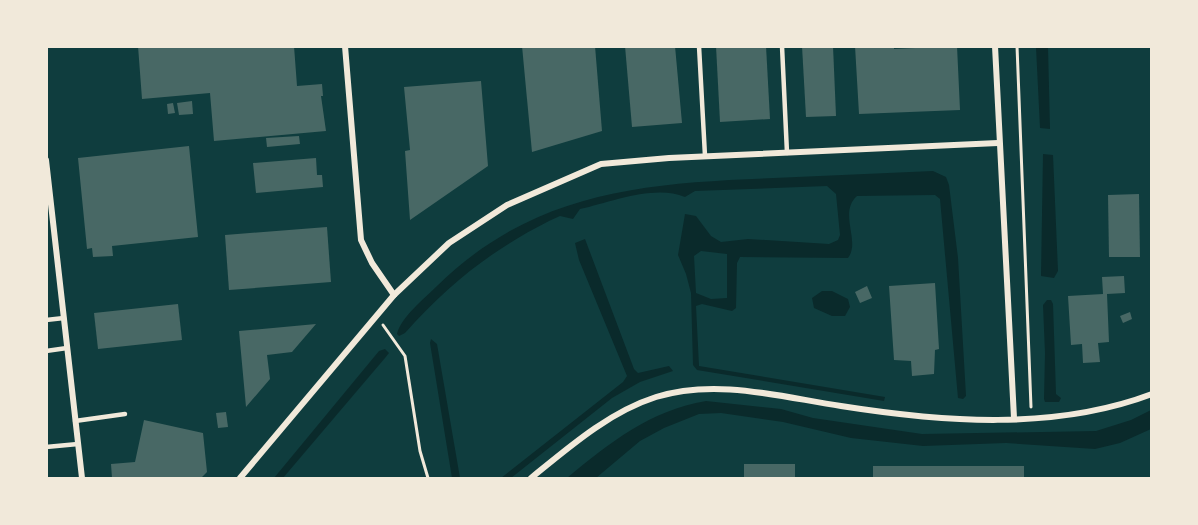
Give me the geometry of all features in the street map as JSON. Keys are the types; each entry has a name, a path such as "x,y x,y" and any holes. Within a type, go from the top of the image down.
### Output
{"street":[{"path":"345,46 361,240 372,263 394,295"},
{"path":"995,46 998,143 1014,418"},
{"path":"240,478 394,295 449,243 507,205 601,164 705,156 998,143"},
{"path":"46,160 50,227 64,318 82,478"},
{"path":"531,478 596,428 625,410 658,397 696,390 737,390 885,413 957,420 1031,418 1085,413 1152,394"}],"lane":[{"path":"699,46 705,156"},
{"path":"782,46 787,153"},
{"path":"46,320 64,318"},
{"path":"46,351 67,348"},
{"path":"75,421 125,414"},
{"path":"46,447 78,444"}],"path":[{"path":"1017,46 1031,418"},
{"path":"377,317 405,357 420,451 428,478"}],"water":[{"path":"1036,47 1048,47 1050,129 1040,128"},
{"path":"1043,154 1053,155 1058,271 1054,278 1041,276"},
{"path":"933,171 946,177 949,185 958,258 966,396 963,399 958,398 940,199 935,195 857,196 849,210 852,244 848,258 740,257 737,263 736,308 732,311 702,304 696,306 699,366 885,397 884,401 697,370 693,365 691,293 678,255 685,214 696,216 711,236 721,242 748,239 829,244 838,240 840,235 836,194 827,186 695,191 685,197 673,193 647,193 580,209 573,219 560,216 508,244 454,284 405,333 399,336 397,334 403,321 414,308 474,254 513,229 553,211 594,198 681,183","holes":["701,251 727,254 727,298 711,299 696,293 694,256"]},
{"path":"585,239 634,369 638,373 669,366 673,371 640,382 612,398 511,478 501,478 623,382 627,376 579,260 575,243"},
{"path":"822,291 832,291 848,299 850,307 845,316 832,316 814,308 812,298"},
{"path":"1047,300 1051,300 1053,304 1056,394 1061,398 1059,402 1045,402 1044,399 1043,305"},
{"path":"431,339 437,344 460,478 452,478"},
{"path":"385,349 389,353 283,478 274,478 379,351"},
{"path":"706,401 781,409 813,418 922,434 1096,431 1131,420 1151,410 1151,429 1120,443 1095,449 1006,443 923,446 851,438 783,422 721,413 699,414 664,428 640,441 596,478 567,478 599,452 649,420 686,405"}],"building":[{"path":"138,46 294,46 297,86 322,84 323,96 321,96 326,131 214,141 210,93 142,99"},
{"path":"522,46 595,46 602,131 532,152"},
{"path":"625,46 675,46 682,123 632,127"},
{"path":"716,46 766,46 770,119 720,122"},
{"path":"802,46 833,46 836,116 806,117"},
{"path":"855,46 894,46 894,49 957,46 960,110 859,114"},
{"path":"481,81 488,166 410,220 405,151 410,150 404,87"},
{"path":"192,101 193,114 179,115 177,103"},
{"path":"173,103 175,113 168,114 167,104"},
{"path":"299,136 300,144 267,147 266,138"},
{"path":"189,146 198,237 112,246 113,256 93,257 92,248 87,249 78,158"},
{"path":"316,158 317,175 322,175 323,187 256,193 253,163"},
{"path":"1139,194 1140,257 1109,257 1108,195"},
{"path":"327,227 331,282 229,290 225,235"},
{"path":"1124,276 1125,293 1107,294 1109,342 1098,343 1100,362 1083,363 1082,344 1071,345 1068,296 1103,294 1102,277"},
{"path":"935,283 939,349 935,350 934,374 912,376 911,361 894,360 889,286"},
{"path":"867,286 872,298 860,303 855,292"},
{"path":"178,304 182,340 98,349 94,313"},
{"path":"1130,312 1132,319 1123,323 1120,316"},
{"path":"316,324 292,352 267,355 270,379 246,407 239,331"},
{"path":"226,412 228,427 218,428 216,413"},
{"path":"144,420 203,433 207,472 201,478 112,478 111,464 135,462"},
{"path":"744,464 795,464 795,478 744,478"},
{"path":"873,466 1024,466 1024,478 873,478"}]}
